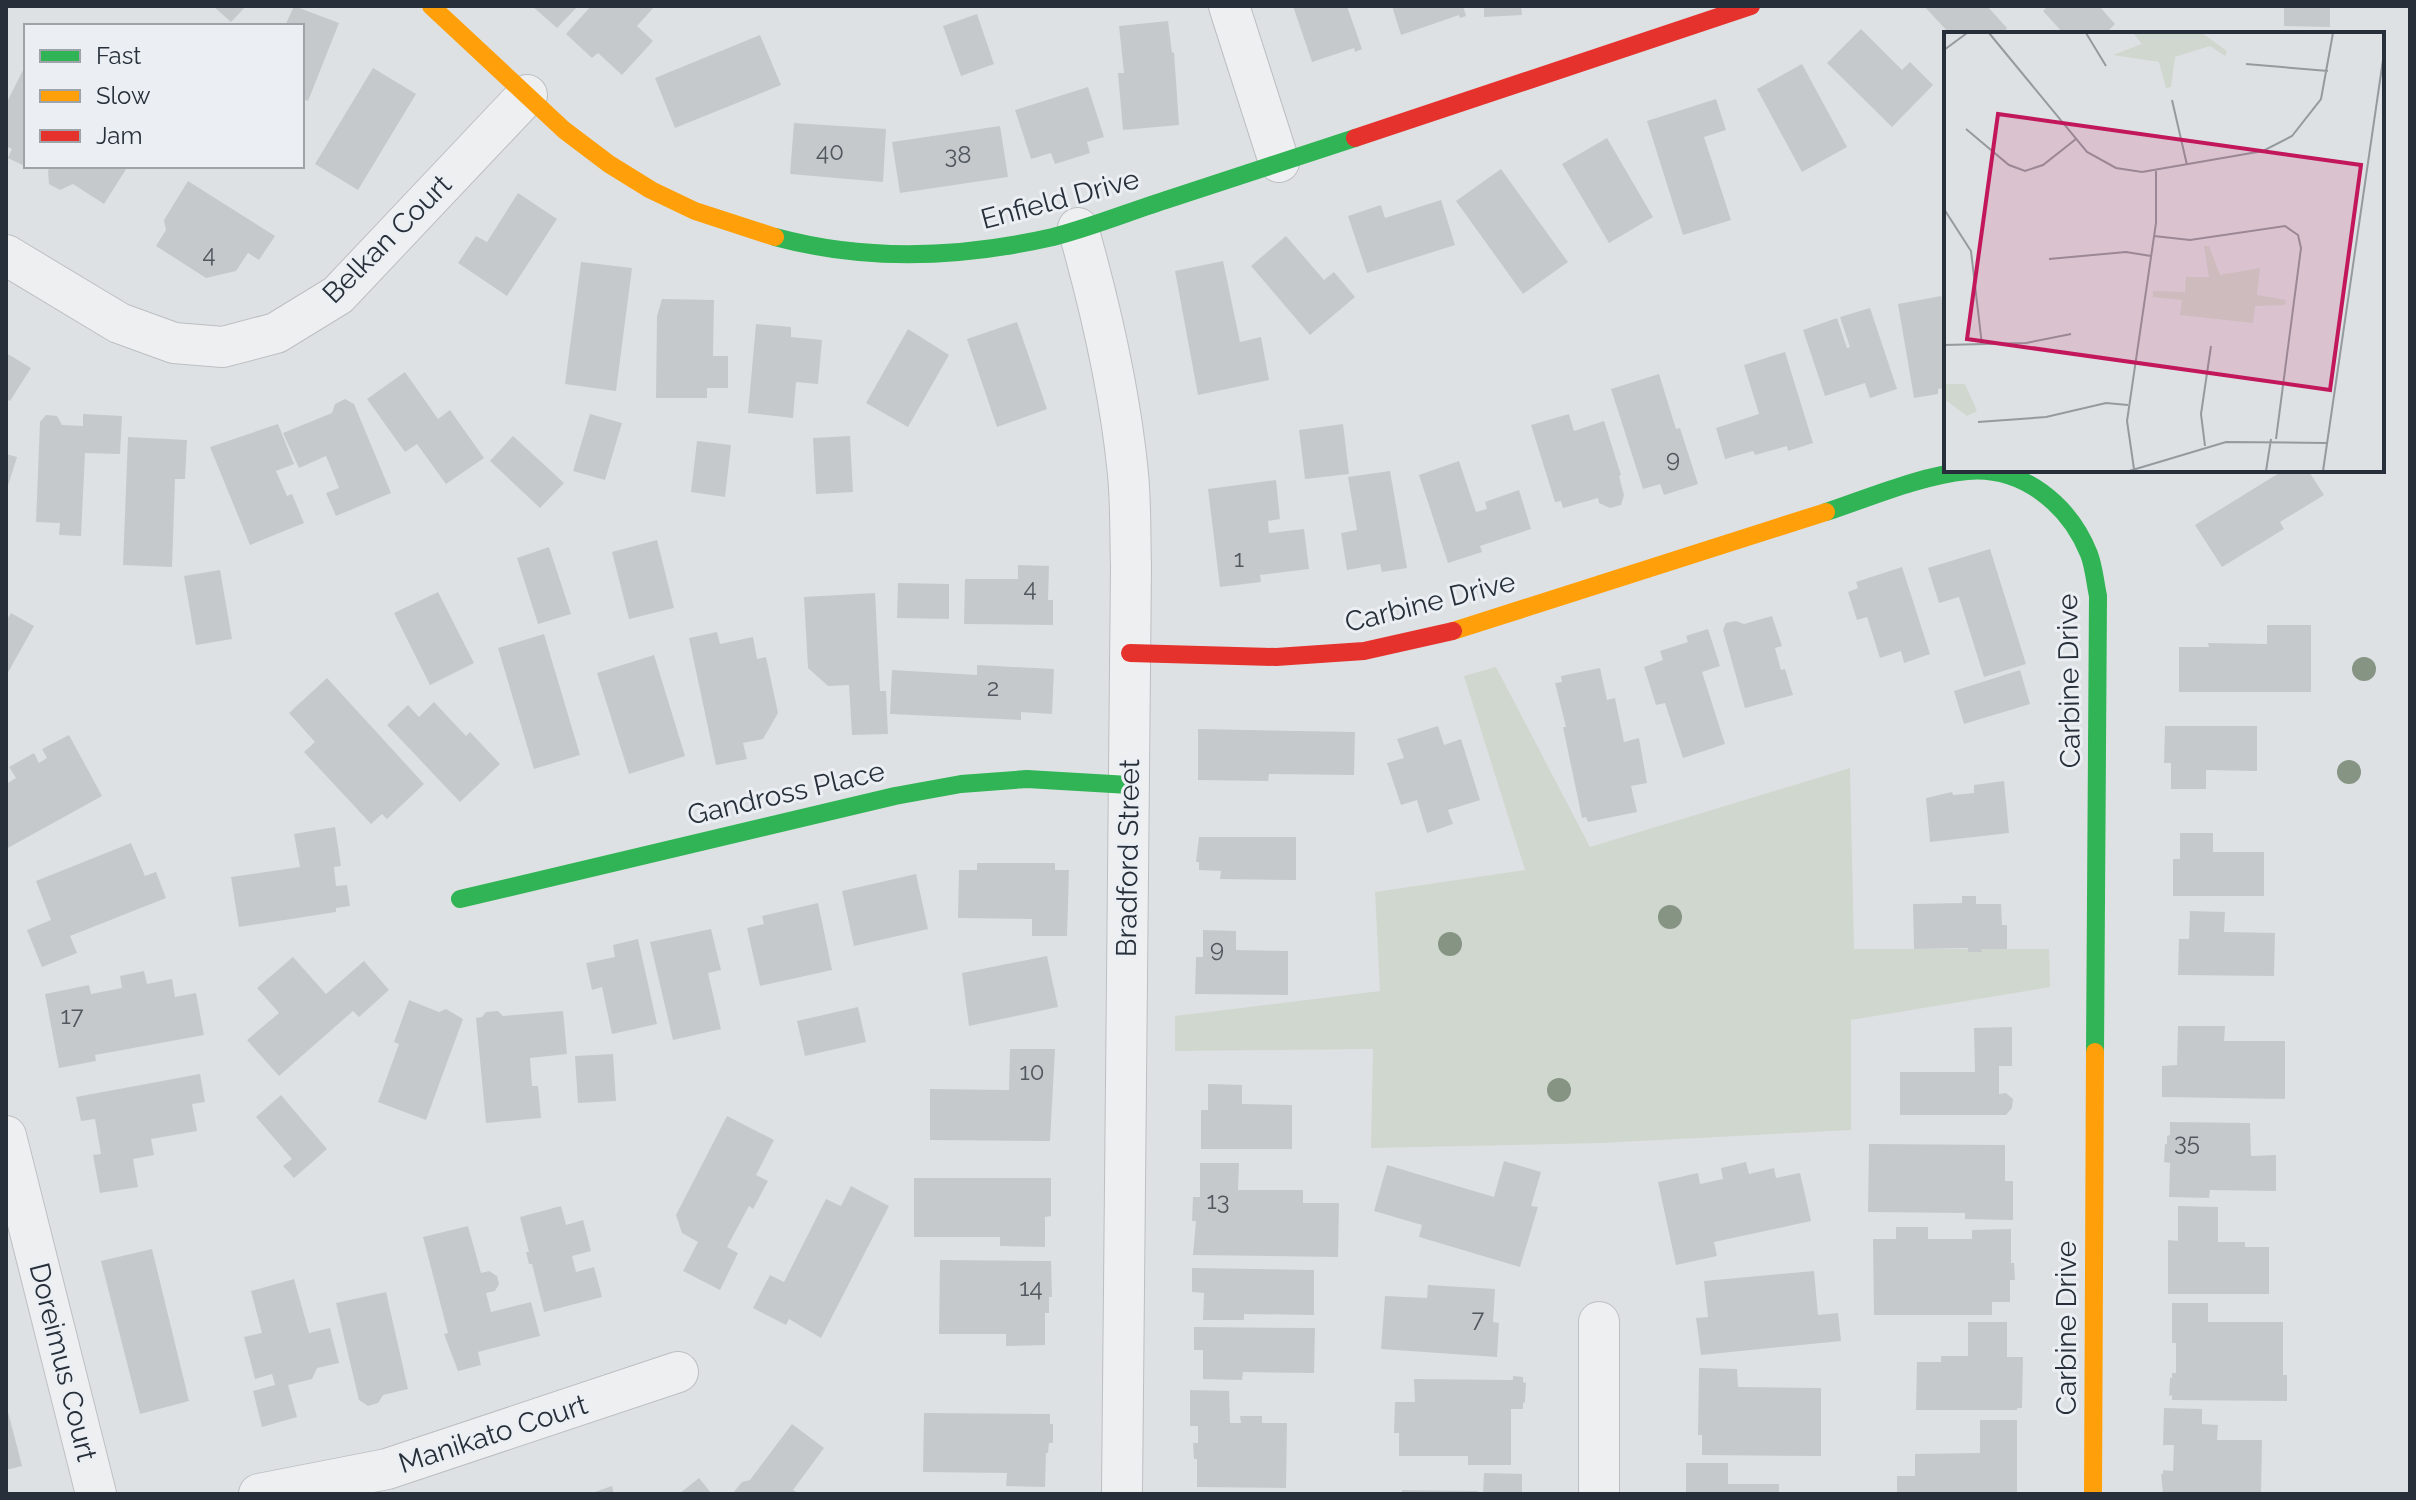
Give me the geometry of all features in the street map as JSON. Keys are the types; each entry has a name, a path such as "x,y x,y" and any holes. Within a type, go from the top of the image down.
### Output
{"street":[{"name":"Enfield Drive","path":"431,6 567,134 612,166 680,205 745,230 817,248 876,255 938,255 991,250 1078,228 1751,6"},
{"path":"1229,6 1279,162"},
{"name":"Belkan Court","path":"6,255 119,323 174,343 223,347 276,333 338,295 527,95"},
{"name":"Bradford Street","path":"1078,228 1098,300 1117,392 1128,476 1130,653 1122,1494"},
{"name":"Carbine Drive","path":"1130,653 1276,657 1364,651 1456,630 1928,479 1963,472"},
{"name":"Carbine Drive","path":"1987,472 2009,475 2042,490 2068,514 2090,555 2098,596 2093,1494"},
{"name":"Gandross Place","path":"460,899 895,796 961,784 1027,779 1129,785"},
{"name":"Doreimus Court","path":"6,1136 96,1494"},
{"path":"1599,1322 1599,1494"},
{"name":"Manikato Court","path":"259,1494 387,1469 678,1372"}],"shaded area":[{"path":"1496,667 1590,847 1850,768 1854,949 2049,949 2050,987 1851,1020 1851,1130 1601,1143 1371,1148 1373,1049 1175,1051 1175,1016 1380,991 1375,892 1525,870 1464,676"}],"building":[{"path":"213,6 246,6 231,22"},
{"path":"294,6 339,23 308,101 304,100 304,24 286,24"},
{"path":"532,6 578,6 557,28"},
{"path":"591,6 655,6 637,26 653,41 622,75 598,53 592,58 566,34"},
{"path":"1293,6 1347,6 1362,49 1355,52 1354,48 1312,62"},
{"path":"1392,6 1463,6 1466,16 1460,18 1459,15 1401,35"},
{"path":"1484,6 1521,6 1522,15 1484,17"},
{"path":"1924,6 1987,6 2007,28 2003,32 1948,32"},
{"path":"2048,6 2099,6 2115,24 2107,32 2062,32 2043,11"},
{"path":"2284,6 2330,6 2330,27 2284,26"},
{"path":"977,14 994,64 961,76 943,26"},
{"path":"1168,21 1174,52 1179,125 1123,130 1118,73 1124,73 1119,26"},
{"path":"1861,29 1902,70 1910,62 1933,85 1892,127 1827,63"},
{"path":"760,35 781,85 675,128 655,78"},
{"path":"1802,64 1847,147 1802,172 1757,89"},
{"path":"24,68 24,166 8,158 12,149 6,146 6,104"},
{"path":"373,68 416,94 358,190 315,164"},
{"path":"1088,87 1104,137 1087,142 1090,153 1055,164 1051,153 1031,159 1015,110"},
{"path":"1716,99 1726,130 1704,137 1731,220 1683,235 1647,121"},
{"path":"794,123 886,129 883,182 790,174"},
{"path":"1000,126 1008,177 900,193 892,142"},
{"path":"1607,138 1653,217 1609,243 1562,164"},
{"path":"50,168 127,168 104,204 73,184 60,190 49,184"},
{"path":"1501,169 1568,262 1523,294 1456,201"},
{"path":"188,181 275,236 259,260 248,253 236,271 206,278 156,246 166,230 164,220"},
{"path":"518,193 557,219 507,296 458,263 476,236 487,242"},
{"path":"1441,200 1455,245 1367,273 1348,216 1381,205 1385,218"},
{"path":"1286,236 1324,280 1334,272 1355,297 1310,335 1251,266"},
{"path":"1223,261 1240,342 1261,337 1269,380 1198,395 1175,271"},
{"path":"581,262 632,268 616,391 565,384"},
{"path":"1941,296 1944,314 1944,388 1938,389 1938,394 1914,398 1898,304"},
{"path":"662,299 714,300 713,356 728,356 728,388 707,388 707,398 656,398 657,316"},
{"path":"1870,308 1897,389 1870,398 1865,383 1825,396 1803,330 1837,318 1847,348 1850,347 1840,317"},
{"path":"1017,322 1047,409 997,427 967,339"},
{"path":"756,324 791,327 791,337 822,340 818,384 796,382 793,418 748,413"},
{"path":"908,329 949,355 908,427 866,403"},
{"path":"1785,352 1813,443 1788,451 1787,446 1725,459 1716,428 1759,414 1744,365"},
{"path":"6,353 31,368 10,401 6,399"},
{"path":"405,372 438,419 450,410 484,458 446,484 417,444 405,452 367,399"},
{"path":"1659,374 1698,484 1664,495 1660,484 1643,489 1611,389"},
{"path":"345,399 354,404 391,493 336,516 326,493 339,488 326,456 299,468 283,433 332,413 335,404"},
{"path":"83,414 122,416 120,454 85,453 81,536 59,535 60,523 36,522 40,422 46,415 57,416 62,425 83,426"},
{"path":"590,414 622,423 605,480 573,471"},
{"path":"1569,414 1574,431 1604,421 1621,475 1624,495 1621,505 1610,508 1599,503 1598,498 1563,508 1561,501 1555,502 1531,425"},
{"path":"278,424 294,464 276,471 287,496 292,494 304,523 250,545 210,447"},
{"path":"1343,424 1349,474 1305,479 1299,430"},
{"path":"513,436 564,483 540,508 490,461"},
{"path":"850,436 853,492 816,494 813,438"},
{"path":"128,437 187,440 185,479 175,479 172,567 123,565"},
{"path":"697,441 731,445 725,497 691,492"},
{"path":"6,454 17,457 7,489 6,489"},
{"path":"1459,461 1476,512 1487,509 1485,502 1519,490 1531,529 1480,546 1482,552 1448,563 1419,475"},
{"path":"1390,471 1407,568 1382,572 1380,564 1347,570 1341,533 1357,530 1348,477"},
{"path":"2281,472 2309,472 2324,495 2280,522 2284,529 2222,567 2195,525"},
{"path":"1276,480 1280,519 1268,521 1269,533 1304,529 1309,569 1260,575 1261,582 1220,587 1208,489"},
{"path":"657,540 674,608 629,619 612,552"},
{"path":"549,547 571,614 538,624 517,558"},
{"path":"1990,549 2026,664 1984,677 1959,597 1939,603 1928,568"},
{"path":"1018,565 1049,566 1048,600 1053,600 1053,625 964,624 965,579 1018,579"},
{"path":"1902,567 1930,654 1904,663 1901,651 1880,658 1867,617 1857,620 1848,592 1858,588 1856,582"},
{"path":"220,570 232,639 196,645 184,576"},
{"path":"898,583 949,584 949,619 897,618"},
{"path":"438,592 474,663 430,685 394,613"},
{"path":"875,593 880,691 886,691 888,734 852,735 849,685 828,686 808,668 804,597"},
{"path":"11,613 34,626 6,676 6,621"},
{"path":"1772,616 1782,646 1775,648 1793,695 1745,708 1723,630 1726,623 1736,621 1744,624"},
{"path":"2267,625 2311,625 2311,692 2179,692 2179,647 2209,647 2208,643 2267,644"},
{"path":"1708,629 1720,666 1702,672 1725,744 1683,758 1665,703 1656,705 1644,667 1663,660 1660,651 1688,642 1686,636"},
{"path":"717,632 720,644 753,637 757,659 766,657 778,713 763,739 743,743 747,759 716,765 689,638"},
{"path":"544,634 580,755 534,769 498,648"},
{"path":"654,655 685,756 629,774 597,673"},
{"path":"977,665 1054,669 1052,714 1021,712 1021,720 890,714 892,670 977,675"},
{"path":"1600,668 1607,700 1615,698 1624,742 1639,738 1647,783 1631,786 1637,812 1588,822 1586,817 1582,818 1555,683 1562,682 1561,676"},
{"path":"2020,670 2030,704 1964,724 1954,691"},
{"path":"327,678 424,784 387,819 382,814 371,824 304,752 315,742 289,713"},
{"path":"434,702 466,736 470,732 500,764 460,802 387,725 408,705 419,717"},
{"path":"1438,726 1444,745 1461,739 1480,800 1448,810 1453,824 1427,833 1417,800 1401,805 1387,763 1404,758 1397,739"},
{"path":"2165,726 2257,726 2257,771 2206,770 2206,789 2171,789 2171,763 2164,763"},
{"path":"1198,729 1355,732 1354,775 1269,774 1268,781 1198,780"},
{"path":"69,735 102,796 6,849 6,784 16,778 9,767 34,753 39,763 47,758 42,749"},
{"path":"2004,781 2009,833 1930,842 1926,798 1952,792 1953,795 1974,793 1974,785"},
{"path":"335,827 341,866 334,867 336,886 347,885 350,906 336,908 336,912 239,927 231,877 300,867 294,834"},
{"path":"2180,833 2213,833 2213,852 2264,852 2264,896 2173,896 2173,859 2180,859"},
{"path":"1199,837 1296,837 1296,880 1220,879 1221,871 1199,870 1199,862 1196,862"},
{"path":"131,843 145,876 156,872 166,898 70,936 77,953 42,967 27,930 51,920 36,881"},
{"path":"977,863 1055,863 1055,870 1069,870 1067,936 1032,936 1032,919 958,918 959,870 977,870"},
{"path":"916,874 928,929 854,946 842,891"},
{"path":"1962,896 1976,896 1976,904 2001,904 2002,925 2007,925 2007,949 1968,952 1968,948 1914,949 1913,904 1962,903"},
{"path":"818,903 832,970 760,986 747,928 764,924 762,916"},
{"path":"2190,911 2225,912 2224,932 2275,933 2274,976 2178,975 2179,939 2189,939"},
{"path":"711,929 721,970 708,973 721,1029 673,1040 650,942"},
{"path":"1203,930 1236,931 1236,950 1288,951 1288,995 1195,994 1196,957 1203,957"},
{"path":"638,939 657,1024 612,1034 602,987 592,990 586,963 615,957 613,945"},
{"path":"1047,956 1058,1007 969,1026 962,973"},
{"path":"293,957 326,994 364,961 389,990 359,1017 353,1011 279,1076 247,1040 279,1013 257,988"},
{"path":"144,971 147,984 172,979 175,997 196,993 204,1035 95,1055 96,1061 59,1068 45,994 89,985 91,994 122,988 120,976"},
{"path":"409,1000 439,1012 446,1009 463,1019 426,1120 378,1102 399,1044 394,1042"},
{"path":"858,1007 866,1042 805,1056 797,1021"},
{"path":"498,1011 503,1016 563,1011 567,1054 530,1058 532,1086 538,1086 541,1118 486,1123 476,1018 486,1012"},
{"path":"2178,1026 2225,1026 2224,1041 2285,1041 2285,1099 2162,1097 2162,1066 2177,1065"},
{"path":"2012,1027 2012,1066 1999,1066 1999,1094 2006,1093 2013,1099 2012,1108 2006,1115 1900,1115 1900,1072 1975,1072 1974,1028"},
{"path":"1010,1049 1055,1049 1050,1141 930,1140 930,1089 1009,1090"},
{"path":"613,1054 616,1101 578,1103 575,1056"},
{"path":"200,1074 205,1102 192,1104 197,1131 151,1139 154,1155 133,1159 138,1187 100,1193 93,1155 101,1154 95,1119 81,1121 76,1097"},
{"path":"1208,1084 1242,1085 1242,1104 1292,1105 1292,1149 1201,1149 1201,1110 1208,1110"},
{"path":"281,1095 327,1149 294,1178 283,1166 292,1159 256,1117"},
{"path":"727,1116 774,1140 756,1175 768,1181 753,1209 749,1206 727,1247 738,1253 720,1290 683,1271 698,1242 682,1233 676,1215"},
{"path":"2170,1122 2250,1123 2251,1156 2276,1155 2276,1191 2210,1190 2209,1198 2169,1197 2170,1163 2164,1162"},
{"path":"1869,1144 2005,1145 2005,1181 2013,1181 2013,1220 1965,1219 1965,1213 1868,1212"},
{"path":"1504,1161 1541,1172 1531,1206 1538,1207 1520,1267 1419,1237 1422,1225 1374,1211 1387,1165 1494,1197"},
{"path":"1746,1162 1749,1174 1774,1168 1776,1178 1800,1173 1811,1221 1714,1242 1717,1256 1676,1265 1658,1182 1698,1173 1700,1184 1723,1179 1721,1168"},
{"path":"1200,1163 1239,1163 1238,1190 1303,1190 1303,1203 1339,1203 1338,1257 1193,1255 1196,1221 1192,1221 1193,1197 1200,1197"},
{"path":"914,1178 1051,1178 1051,1216 1045,1217 1045,1247 1000,1246 1000,1237 914,1237"},
{"path":"851,1186 889,1206 821,1338 789,1319 786,1325 753,1308 770,1275 784,1282 826,1199 841,1206"},
{"path":"561,1206 566,1225 583,1220 591,1251 572,1256 576,1272 594,1267 602,1297 544,1312 532,1264 529,1264 520,1217"},
{"path":"2178,1206 2218,1207 2218,1242 2245,1242 2245,1247 2269,1247 2269,1294 2168,1294 2168,1240 2178,1241"},
{"path":"468,1226 481,1273 489,1271 497,1276 499,1284 495,1291 486,1293 491,1312 531,1302 540,1336 478,1352 481,1365 458,1371 444,1334 448,1333 423,1237"},
{"path":"1896,1227 1928,1227 1928,1239 1972,1239 1972,1230 2011,1229 2011,1263 2014,1263 2015,1280 2010,1280 2010,1302 1992,1302 1992,1315 1874,1315 1873,1239 1896,1239"},
{"path":"152,1249 189,1401 140,1414 101,1261"},
{"path":"940,1260 1051,1261 1052,1297 1049,1297 1049,1313 1045,1313 1045,1345 1006,1346 1006,1334 939,1334"},
{"path":"1192,1268 1314,1270 1314,1315 1244,1314 1244,1320 1203,1320 1204,1293 1192,1292"},
{"path":"1814,1271 1818,1315 1838,1313 1841,1341 1701,1355 1696,1318 1708,1317 1704,1281"},
{"path":"294,1279 309,1333 330,1328 339,1363 317,1368 312,1379 288,1385 297,1417 262,1427 253,1391 275,1385 272,1374 255,1379 244,1337 262,1333 251,1291"},
{"path":"1428,1285 1495,1289 1493,1322 1499,1323 1497,1357 1381,1349 1385,1296 1427,1298"},
{"path":"386,1292 408,1389 383,1395 378,1403 368,1406 359,1400 336,1303"},
{"path":"2172,1303 2208,1303 2208,1322 2283,1322 2283,1375 2287,1375 2287,1401 2172,1400 2172,1395 2169,1396 2170,1378 2172,1373 2176,1373 2176,1343 2172,1343"},
{"path":"1968,1322 2007,1322 2007,1357 2023,1357 2022,1408 1916,1410 1917,1362 1941,1362 1941,1356 1968,1356"},
{"path":"1194,1327 1315,1328 1314,1373 1243,1372 1242,1380 1203,1379 1203,1350 1194,1350"},
{"path":"1699,1368 1737,1369 1738,1387 1821,1388 1821,1456 1702,1455 1702,1435 1698,1435"},
{"path":"1513,1376 1523,1377 1526,1383 1523,1409 1511,1409 1511,1465 1468,1465 1468,1456 1399,1456 1399,1433 1394,1433 1395,1402 1415,1402 1414,1379 1513,1380"},
{"path":"1190,1390 1229,1391 1230,1423 1241,1423 1240,1416 1262,1416 1262,1423 1287,1423 1286,1488 1197,1487 1197,1459 1194,1459 1193,1443 1198,1443 1198,1426 1190,1426"},
{"path":"6,1404 22,1466 6,1470"},
{"path":"2164,1408 2202,1409 2202,1424 2218,1425 2217,1440 2262,1440 2261,1494 2163,1494 2161,1474 2163,1470 2173,1471 2174,1445 2163,1445"},
{"path":"924,1413 1050,1414 1053,1443 1049,1443 1046,1453 1045,1487 1006,1486 1007,1473 923,1472"},
{"path":"1980,1420 2017,1420 2017,1494 1897,1494 1897,1476 1915,1476 1915,1454 1980,1453"},
{"path":"792,1424 824,1448 793,1490 799,1494 732,1494 742,1482 750,1480"},
{"path":"1686,1463 1728,1463 1728,1484 1779,1484 1779,1494 1686,1494"},
{"path":"1484,1473 1522,1474 1522,1494 1483,1494"},
{"path":"699,1478 712,1494 679,1494"},
{"path":"612,1486 614,1494 589,1494"},
{"path":"1402,1490 1478,1491 1478,1494 1402,1494"}],"traffic: fast":[{"path":"775,237 879,254 949,253 1018,244 1082,229 1355,138"},
{"path":"1826,512 1931,477 1961,472"},
{"path":"1992,472 2024,482 2041,492 2069,519 2091,559 2098,596 2095,1052"},
{"path":"460,899 895,796 961,784 1027,779 1129,785"}],"traffic: slow":[{"path":"431,6 564,130 609,164 651,190 695,211 775,237"},
{"path":"1453,631 1826,512"},
{"path":"2093,1494 2095,1052"}],"traffic: jam":[{"path":"1355,138 1751,6"},
{"path":"1130,653 1276,657 1364,651 1453,631"}]}
